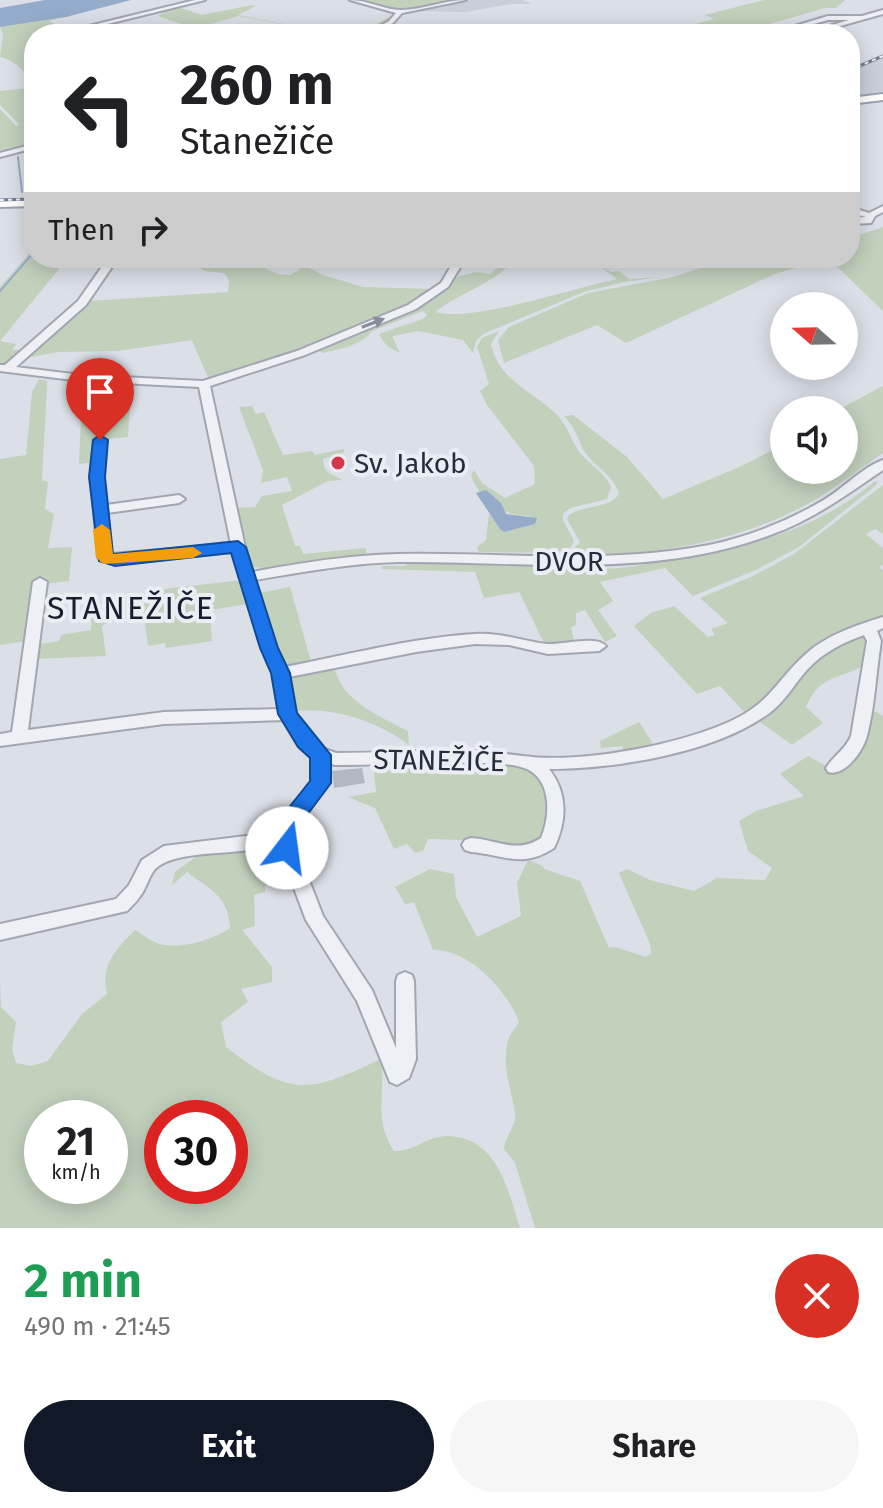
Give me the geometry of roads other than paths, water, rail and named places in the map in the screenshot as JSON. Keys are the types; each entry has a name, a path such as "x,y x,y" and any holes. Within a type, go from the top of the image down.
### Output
{"main road":[{"path":"860,100 883,97"},
{"path":"0,204 24,203"}],"street":[{"path":"172,6 181,0"},
{"path":"99,24 202,0"},
{"path":"353,0 400,12 463,0"},
{"path":"387,24 400,12"},
{"path":"841,24 880,13"},
{"path":"807,24 828,18 862,18"},
{"path":"0,155 24,149"},
{"path":"860,209 883,207"},
{"path":"860,222 871,219 883,207"},
{"path":"860,212 871,216"},
{"path":"4,367 91,294 107,268"},
{"path":"0,378 211,382 301,353 429,298 455,275 456,268"},
{"path":"4,367 67,377"},
{"path":"0,932 121,906 135,890 148,865 170,851 264,841 282,833 320,783 321,755 305,741 288,714 281,673 269,648 238,547 211,382"},
{"path":"100,440 97,477 105,557 109,560 238,547"},
{"name":"DVOR","path":"248,577 372,559 582,563 676,555 747,539 786,524 829,503 879,472"},
{"path":"100,510 179,499"},
{"path":"19,736 40,582"},
{"path":"517,761 628,756 660,750 728,729 776,700 798,670 832,641 842,635 876,626 859,736 854,748 834,768"},
{"path":"281,673 475,639 509,640 548,649 599,646"},
{"path":"0,740 164,718 288,714"},
{"name":"STANEŽIČE","path":"321,755 335,759 484,758 533,765 544,775 552,790 557,815 548,843 528,855 515,855 487,845 471,845"},
{"path":"282,833 315,920 365,996 397,1075 406,1059 405,981"}],"water":[{"path":"45,0 131,0 66,17 0,27 0,8"},
{"path":"486,490 501,503 506,514 537,518 535,524 504,532 476,493"}],"waterway":[{"path":"18,157 22,192"},
{"path":"0,291 24,263"}],"railway":[{"path":"860,66 883,56"},
{"path":"0,200 24,199"}],"place":[{"name":"Sv. Jakob","path":"338,463"}],"district":[{"name":"STANEŽIČE","path":"131,608"}]}
